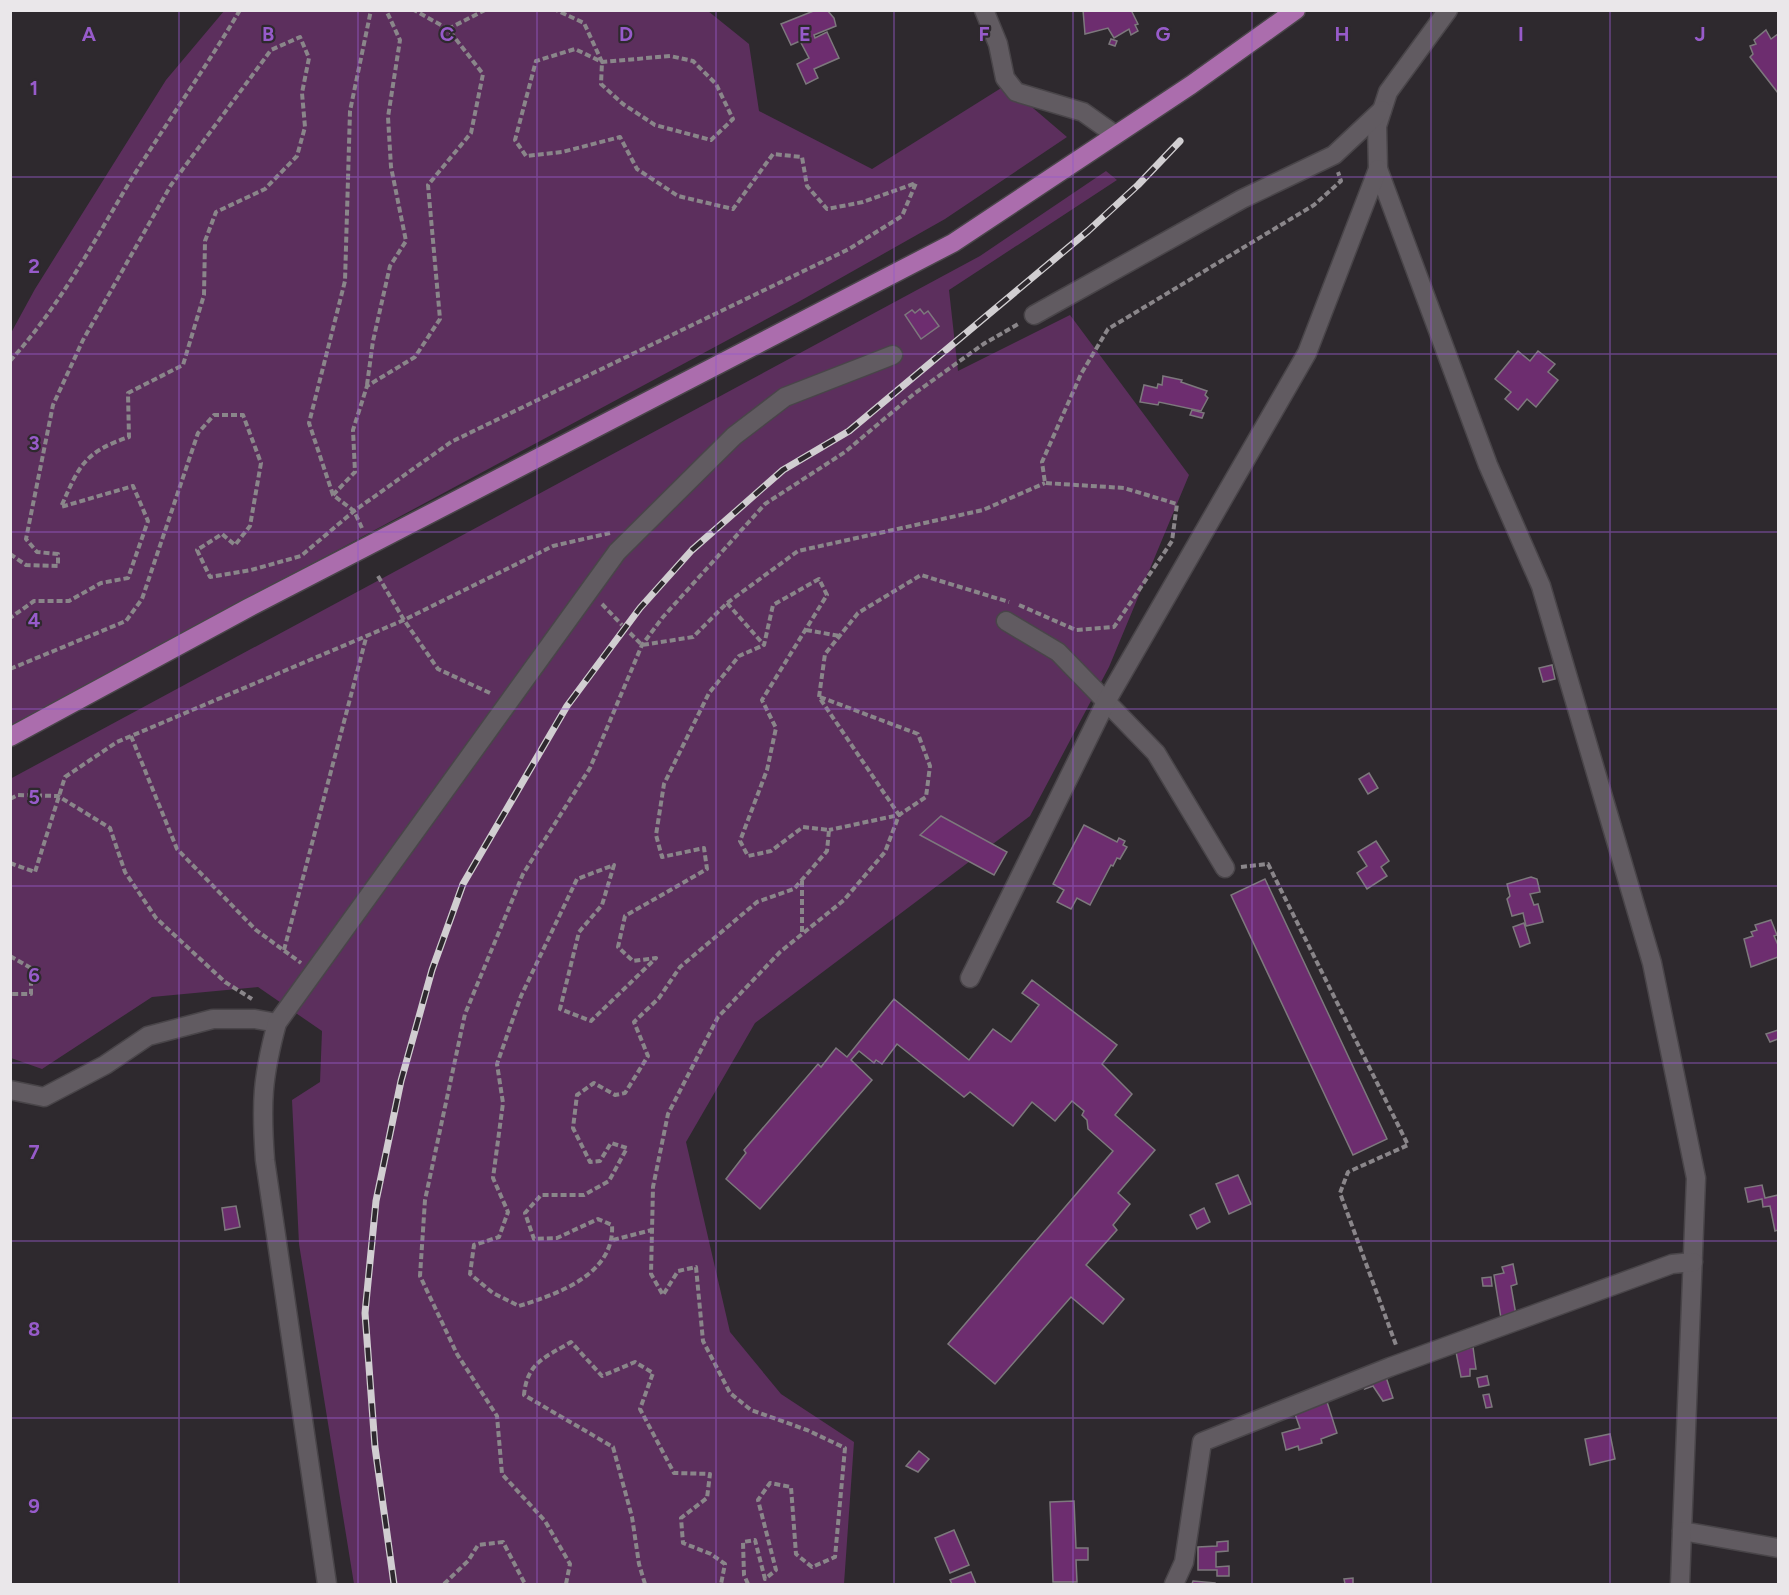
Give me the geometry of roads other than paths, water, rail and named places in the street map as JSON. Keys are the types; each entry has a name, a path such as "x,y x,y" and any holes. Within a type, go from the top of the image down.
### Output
{"main road":[{"path":"10,737 259,603 953,243 1191,85 1296,10"}],"street":[{"path":"984,10 998,44 1005,78 1016,92 1083,112 1114,134"},
{"path":"1448,10 1388,92 1377,126 1378,170 1488,465 1541,586 1591,748 1652,963 1696,1178 1680,1584"},
{"path":"1034,315 1242,199 1334,155 1382,110"},
{"path":"970,978 1107,700 1307,353 1378,170"},
{"path":"327,1584 265,1160 261,1107 265,1068 277,1023 617,552 734,436 784,397 893,355"},
{"path":"1006,621 1058,652 1156,753 1226,868"},
{"path":"10,1089 44,1097 105,1065 148,1036 213,1019 255,1019 277,1023"},
{"path":"1173,1584 1184,1562 1202,1442 1390,1367 1672,1264 1693,1262"},
{"path":"1682,1531 1779,1548"}],"railway":[{"path":"394,1584 375,1447 365,1313 376,1201 401,1081 432,970 463,884 567,706 640,608 692,550 783,470 849,431 1088,231 1138,185 1180,141"}]}
